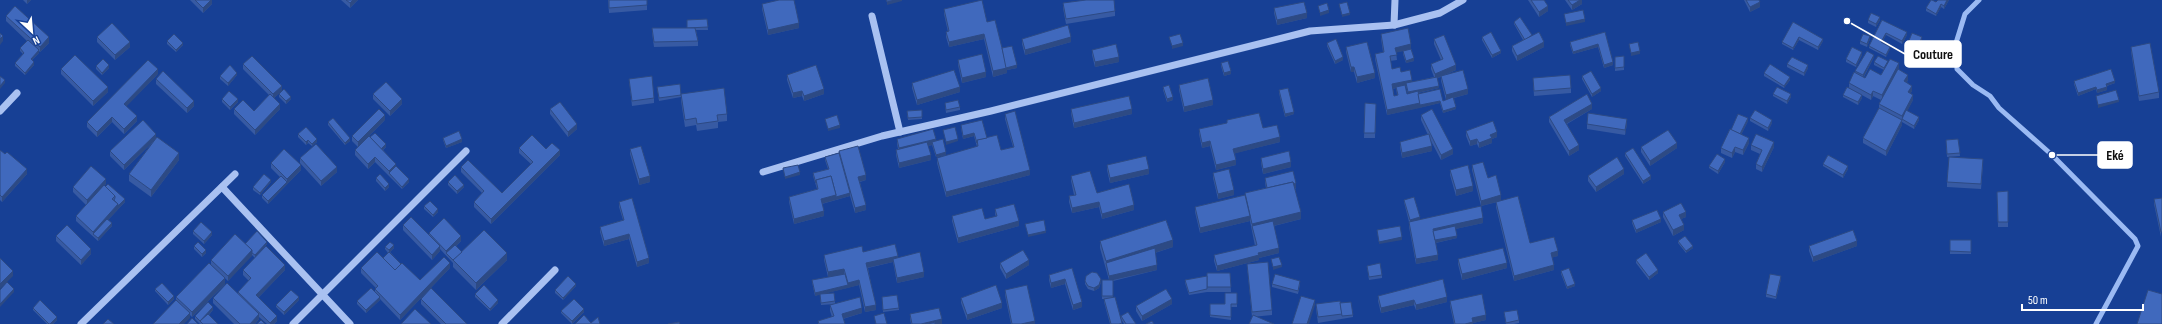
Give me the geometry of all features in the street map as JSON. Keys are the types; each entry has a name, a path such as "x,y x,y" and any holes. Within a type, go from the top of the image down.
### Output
{"street":[{"path":"1394,25 1395,0"},
{"path":"764,172 900,132 992,111 1310,31 1394,25 1440,13 1463,0"},
{"path":"872,16 900,132"},
{"path":"0,111 18,93"},
{"path":"293,324 466,151"},
{"path":"81,324 235,174"},
{"path":"222,187 350,324"},
{"path":"502,324 555,270"}],"building":[{"path":"195,0 211,0 203,8"},
{"path":"346,0 353,0 350,3"},
{"path":"609,0 647,0 647,5 609,8"},
{"path":"779,0 794,0 799,23 768,30 762,4"},
{"path":"982,0 987,22 995,20 1007,68 993,71 984,34 949,42 946,32 949,31 944,9"},
{"path":"1086,0 1114,0 1115,11 1066,19 1063,3"},
{"path":"1531,0 1544,0 1548,6 1539,12"},
{"path":"1568,0 1580,0 1572,5"},
{"path":"1746,0 1759,0 1760,2 1750,7"},
{"path":"1931,0 1936,2 1938,0 1947,0 1944,6 1941,4 1936,14 1926,8"},
{"path":"1304,2 1307,13 1277,20 1274,8"},
{"path":"1347,2 1350,13 1342,15 1339,4"},
{"path":"1327,3 1329,10 1320,13 1318,6"},
{"path":"15,6 49,37 40,47 6,16"},
{"path":"1583,10 1585,19 1566,23 1564,14"},
{"path":"1871,13 1880,17 1876,24 1868,20"},
{"path":"1520,17 1532,35 1525,40 1514,22"},
{"path":"707,19 708,27 687,28 687,20"},
{"path":"1882,20 1907,32 1902,41 1886,33 1881,42 1890,47 1886,55 1869,46"},
{"path":"1793,22 1823,39 1818,47 1799,37 1793,48 1782,42"},
{"path":"112,23 130,42 115,55 97,37"},
{"path":"1068,25 1071,37 1025,50 1022,39"},
{"path":"652,28 695,28 698,41 654,42"},
{"path":"1408,28 1411,44 1395,48 1397,55 1390,56 1392,69 1400,67 1401,72 1410,70 1412,80 1392,84 1394,96 1398,95 1396,87 1405,85 1407,94 1418,91 1420,103 1387,110 1375,54 1384,52 1381,34"},
{"path":"1491,32 1501,51 1492,55 1482,37"},
{"path":"1539,32 1544,42 1517,56 1512,46"},
{"path":"1605,32 1613,62 1604,65 1598,44 1573,52 1570,42"},
{"path":"1912,33 1922,37 1918,47 1908,43"},
{"path":"174,34 183,43 176,50 167,41"},
{"path":"1180,34 1183,43 1172,46 1169,37"},
{"path":"1863,34 1870,36 1867,44 1860,41"},
{"path":"1444,35 1456,65 1435,74 1431,64 1443,59 1434,39"},
{"path":"1336,39 1343,57 1335,61 1327,43"},
{"path":"28,40 39,50 31,59 34,62 25,73 15,63 24,53 20,48"},
{"path":"1367,42 1375,73 1357,77 1354,67 1351,67 1346,47"},
{"path":"1638,42 1640,51 1631,53 1629,44"},
{"path":"2150,43 2159,92 2139,96 2131,47"},
{"path":"1116,44 1119,57 1095,62 1092,50"},
{"path":"1012,46 1017,65 1006,68 1002,48"},
{"path":"1852,47 1862,52 1856,65 1846,59"},
{"path":"1411,49 1414,58 1406,61 1403,51"},
{"path":"1867,51 1874,55 1863,75 1855,71"},
{"path":"982,54 986,72 962,78 958,60"},
{"path":"75,55 108,87 93,101 61,69"},
{"path":"252,56 282,86 273,94 243,64"},
{"path":"1624,56 1624,67 1615,68 1615,57"},
{"path":"1878,56 1888,61 1884,68 1874,62"},
{"path":"1792,57 1808,65 1804,73 1787,64"},
{"path":"103,59 109,65 102,73 96,66"},
{"path":"1890,59 1899,63 1882,95 1873,91 1871,95 1849,83 1854,72 1865,78 1870,69 1881,75"},
{"path":"148,60 158,69 124,104 137,116 124,129 112,117 97,132 87,122"},
{"path":"1228,61 1231,71 1224,73 1221,63"},
{"path":"1770,64 1790,77 1784,86 1764,73"},
{"path":"230,65 237,73 228,83 220,76"},
{"path":"816,65 824,89 804,96 802,91 793,93 787,75"},
{"path":"1898,69 1908,75 1904,81 1912,86 1908,92 1913,95 1902,116 1879,104"},
{"path":"2111,69 2115,81 2106,84 2107,87 2097,90 2096,87 2078,93 2074,81"},
{"path":"954,70 960,87 917,100 912,83"},
{"path":"1463,70 1468,89 1446,95 1441,76"},
{"path":"163,71 194,101 187,108 156,79"},
{"path":"1591,71 1601,88 1592,94 1582,76"},
{"path":"1570,75 1571,88 1534,91 1533,78"},
{"path":"0,76 5,80 0,86"},
{"path":"652,76 654,98 632,101 629,79"},
{"path":"1437,77 1439,86 1408,92 1406,83"},
{"path":"1208,78 1213,100 1184,107 1179,85"},
{"path":"386,82 402,99 390,111 373,94"},
{"path":"680,84 681,95 659,98 657,87"},
{"path":"1169,85 1173,97 1167,99 1163,87"},
{"path":"1777,87 1791,94 1787,101 1773,94"},
{"path":"1847,87 1862,95 1858,102 1843,95"},
{"path":"724,88 727,114 717,115 718,121 697,124 696,118 685,120 681,94"},
{"path":"1288,88 1294,112 1285,114 1279,90"},
{"path":"284,89 291,97 286,101 279,94"},
{"path":"1440,89 1443,101 1453,97 1456,107 1443,111 1440,101 1420,105 1418,94"},
{"path":"2116,90 2119,100 2098,105 2096,96"},
{"path":"229,91 238,99 230,107 222,99"},
{"path":"270,94 280,104 255,130 234,109 243,100 254,111"},
{"path":"1587,94 1592,104 1564,120 1579,145 1569,151 1549,117"},
{"path":"1129,96 1132,109 1074,123 1071,109"},
{"path":"958,100 960,107 946,110 945,103"},
{"path":"560,102 577,124 568,132 550,109"},
{"path":"1365,103 1376,104 1375,133 1364,133"},
{"path":"1879,108 1902,120 1886,151 1863,138"},
{"path":"379,109 385,115 358,142 352,136"},
{"path":"1432,109 1453,149 1441,155 1421,115"},
{"path":"922,110 922,117 908,118 907,111"},
{"path":"1755,110 1772,120 1768,128 1750,118"},
{"path":"1906,110 1919,117 1914,126 1902,119"},
{"path":"1015,111 1030,170 946,192 937,158 978,146 977,140 997,135 1001,150 1014,147 1005,114"},
{"path":"1259,113 1263,128 1277,125 1280,137 1233,149 1236,160 1216,165 1210,141 1202,143 1199,129 1227,123 1227,120"},
{"path":"1588,113 1627,119 1625,130 1587,124"},
{"path":"1738,114 1748,118 1740,134 1731,130"},
{"path":"837,115 840,125 828,129 825,119"},
{"path":"333,118 350,138 345,143 328,122"},
{"path":"143,120 156,134 124,165 110,151"},
{"path":"982,120 987,138 977,140 977,143 974,133 963,136 961,125"},
{"path":"1493,121 1497,132 1490,135 1492,138 1479,143 1477,139 1470,141 1466,131"},
{"path":"306,127 317,139 312,144 308,140 306,142 298,134"},
{"path":"955,127 958,139 946,142 943,130"},
{"path":"933,129 936,139 899,148 897,139"},
{"path":"1730,129 1749,138 1743,150 1735,147 1732,153 1721,148"},
{"path":"1668,130 1677,143 1650,161 1641,147"},
{"path":"459,131 462,139 446,146 443,138"},
{"path":"375,133 386,144 381,149 370,137"},
{"path":"1429,134 1432,146 1402,153 1400,142"},
{"path":"1756,134 1774,142 1762,167 1756,164 1762,150 1751,145"},
{"path":"532,135 546,149 552,143 560,150 491,219 474,202 484,191 461,167 468,160 502,193 533,162 519,148"},
{"path":"369,136 396,164 389,171 375,157 368,164 355,150"},
{"path":"157,137 179,153 151,190 129,174"},
{"path":"943,139 946,152 936,155 932,142"},
{"path":"1958,139 1960,153 1947,154 1946,140"},
{"path":"927,142 931,155 899,163 896,150"},
{"path":"316,144 337,167 321,181 300,158"},
{"path":"641,146 650,176 639,179 630,149"},
{"path":"858,146 866,175 858,177 866,205 855,208 839,151"},
{"path":"1633,148 1651,176 1643,181 1625,153"},
{"path":"284,149 301,165 287,179 271,163"},
{"path":"0,150 5,154 7,152 27,169 2,197 0,195"},
{"path":"1289,151 1291,162 1263,169 1261,158"},
{"path":"839,153 850,193 836,197 831,176 816,180 816,183 813,173 829,169 825,157"},
{"path":"1717,154 1725,159 1718,171 1709,166"},
{"path":"1828,155 1848,166 1843,175 1823,164"},
{"path":"1146,156 1149,169 1110,178 1107,165"},
{"path":"1617,157 1624,169 1596,187 1588,176"},
{"path":"1949,157 1983,159 1981,184 1947,182"},
{"path":"1483,162 1488,178 1496,175 1501,195 1481,201 1472,165"},
{"path":"798,165 800,172 785,177 783,168"},
{"path":"1468,165 1473,186 1456,190 1450,170"},
{"path":"91,166 106,179 87,200 73,187"},
{"path":"396,166 409,179 402,187 389,173"},
{"path":"1229,169 1234,190 1218,194 1213,173"},
{"path":"1090,171 1097,193 1129,184 1134,205 1102,214 1099,202 1072,208 1069,196 1076,195 1071,176"},
{"path":"1293,171 1296,183 1294,184 1293,182 1267,188 1265,178"},
{"path":"264,174 271,180 260,193 253,187"},
{"path":"380,174 389,184 385,188 376,178"},
{"path":"455,175 464,185 457,191 448,182"},
{"path":"281,176 287,182 268,201 262,195"},
{"path":"831,176 836,195 821,199 824,211 794,219 789,197 818,189 816,180"},
{"path":"1293,182 1301,212 1252,224 1245,193"},
{"path":"108,184 125,199 118,206 114,200 115,196 105,187"},
{"path":"104,185 115,196 112,199 118,204 93,232 76,216"},
{"path":"2008,191 2008,222 1998,222 1997,192"},
{"path":"1245,195 1250,216 1200,228 1195,207"},
{"path":"1518,196 1530,243 1554,237 1558,251 1551,253 1554,265 1514,276 1496,202"},
{"path":"1414,197 1420,217 1410,220 1404,200"},
{"path":"632,198 649,258 637,262 629,234 604,241 600,227 624,220 619,202"},
{"path":"2162,198 2162,232 2161,232 2154,199"},
{"path":"430,201 438,209 433,215 424,206"},
{"path":"1681,203 1686,212 1679,215 1684,225 1673,230 1663,212"},
{"path":"1014,204 1019,221 958,238 952,216 982,208 985,219 997,216 995,209"},
{"path":"1481,206 1483,218 1433,229 1438,255 1416,259 1409,222"},
{"path":"1657,210 1661,219 1636,230 1632,220"},
{"path":"411,217 440,246 432,255 403,225"},
{"path":"444,218 461,236 446,251 429,233"},
{"path":"107,219 112,223 98,238 93,234"},
{"path":"1044,220 1046,231 1028,235 1025,224"},
{"path":"1166,220 1173,240 1106,261 1100,241"},
{"path":"1273,221 1279,248 1217,266 1214,255 1257,245 1252,226"},
{"path":"201,222 212,232 204,241 193,231"},
{"path":"67,225 91,249 81,260 56,236"},
{"path":"1400,226 1402,237 1379,242 1377,230"},
{"path":"1455,226 1457,236 1435,240 1433,231"},
{"path":"484,230 507,253 476,283 453,260"},
{"path":"1853,230 1857,241 1813,257 1809,246"},
{"path":"257,231 267,242 255,255 245,244"},
{"path":"235,234 252,250 228,276 211,260"},
{"path":"1685,236 1693,246 1686,251 1678,241"},
{"path":"1950,240 1971,240 1971,252 1950,251"},
{"path":"198,242 206,250 202,254 194,246"},
{"path":"390,242 394,245 389,250 385,247"},
{"path":"895,244 898,256 866,263 876,305 865,307 859,280 848,283 844,269 828,272 824,255 862,246 863,252"},
{"path":"455,245 462,252 453,260 446,253"},
{"path":"266,246 285,265 256,295 277,316 270,323 238,292 251,278 243,270"},
{"path":"1155,248 1157,265 1109,276 1106,263"},
{"path":"1503,248 1507,263 1462,274 1458,259"},
{"path":"1023,250 1029,260 1006,274 1000,263"},
{"path":"377,252 395,270 402,263 420,280 444,257 450,263 400,315 375,289 378,286 361,268"},
{"path":"389,252 401,264 395,270 383,258"},
{"path":"920,252 924,272 897,278 893,259"},
{"path":"1646,253 1658,270 1649,277 1636,260"},
{"path":"1279,257 1282,265 1273,267 1271,259"},
{"path":"0,258 13,271 0,284"},
{"path":"1268,262 1272,310 1252,312 1247,264"},
{"path":"209,263 225,278 192,312 176,297"},
{"path":"1380,263 1382,275 1369,277 1367,266"},
{"path":"1072,268 1082,302 1073,305 1065,279 1051,283 1049,275"},
{"path":"1569,268 1575,284 1567,287 1561,271"},
{"path":"1092,272 1097,273 1101,279 1099,285 1094,288 1088,286 1085,281 1086,276"},
{"path":"1207,273 1230,273 1231,287 1207,287"},
{"path":"845,274 848,285 815,293 812,280"},
{"path":"1275,274 1300,281 1298,291 1272,284"},
{"path":"1770,274 1781,276 1776,297 1766,294"},
{"path":"568,276 576,284 563,298 555,290"},
{"path":"1207,276 1207,289 1189,293 1185,280"},
{"path":"1443,279 1447,297 1416,305 1414,300 1381,308 1378,296"},
{"path":"1102,280 1113,280 1113,296 1102,296"},
{"path":"7,282 14,289 0,304 0,290"},
{"path":"162,283 174,296 168,302 155,289"},
{"path":"227,283 259,314 250,324 240,324 213,298"},
{"path":"484,285 498,300 490,309 475,294"},
{"path":"996,285 1002,303 967,315 961,298"},
{"path":"1027,285 1035,321 1012,324 1005,290"},
{"path":"371,288 380,297 366,310 357,301"},
{"path":"431,288 467,324 446,324 421,299"},
{"path":"1166,289 1172,299 1142,316 1136,306"},
{"path":"291,290 299,297 284,312 276,305"},
{"path":"2148,290 2162,294 2162,324 2137,324"},
{"path":"834,293 835,301 821,303 820,294"},
{"path":"1225,293 1237,293 1237,304 1231,304 1231,317 1210,315 1210,304 1225,304"},
{"path":"1482,294 1486,315 1472,318 1473,322 1455,324 1450,301"},
{"path":"897,295 899,308 883,310 882,297"},
{"path":"1301,296 1315,300 1307,324 1292,324"},
{"path":"860,297 862,308 842,314 845,324 819,324 818,321 834,316 830,305"},
{"path":"1115,297 1122,323 1111,324 1104,299"},
{"path":"574,299 584,309 572,321 561,311"},
{"path":"40,300 57,317 50,324 33,308"},
{"path":"176,300 190,313 179,324 153,324"},
{"path":"1340,301 1342,314 1318,317 1316,304"},
{"path":"208,302 213,307 200,321 195,316"},
{"path":"1351,302 1353,315 1342,316 1340,303"},
{"path":"939,308 942,319 921,324 912,324 910,314"},
{"path":"415,309 431,324 401,324"},
{"path":"1517,310 1519,320 1506,323 1504,312"},
{"path":"1128,312 1136,324 1126,324 1121,316"},
{"path":"884,313 887,324 876,324 874,316"},
{"path":"208,314 218,324 203,324 200,321"},
{"path":"584,315 591,323 598,317 600,324 575,324"},
{"path":"1253,315 1274,324 1249,324"},
{"path":"192,318 198,324 187,324"},
{"path":"108,319 114,324 103,324"},
{"path":"261,320 265,324 257,324"},
{"path":"1152,321 1154,324 1146,324"},
{"path":"679,322 680,324 668,324"}],"waterway":[{"path":"1979,0 1965,14 1956,43 1957,69 1973,85 1990,96 1999,108 2052,155 2135,239 2138,246 2096,324"}],"place":[{"name":"Couture","path":"1847,21"},
{"name":"Eké","path":"2052,155"}]}
